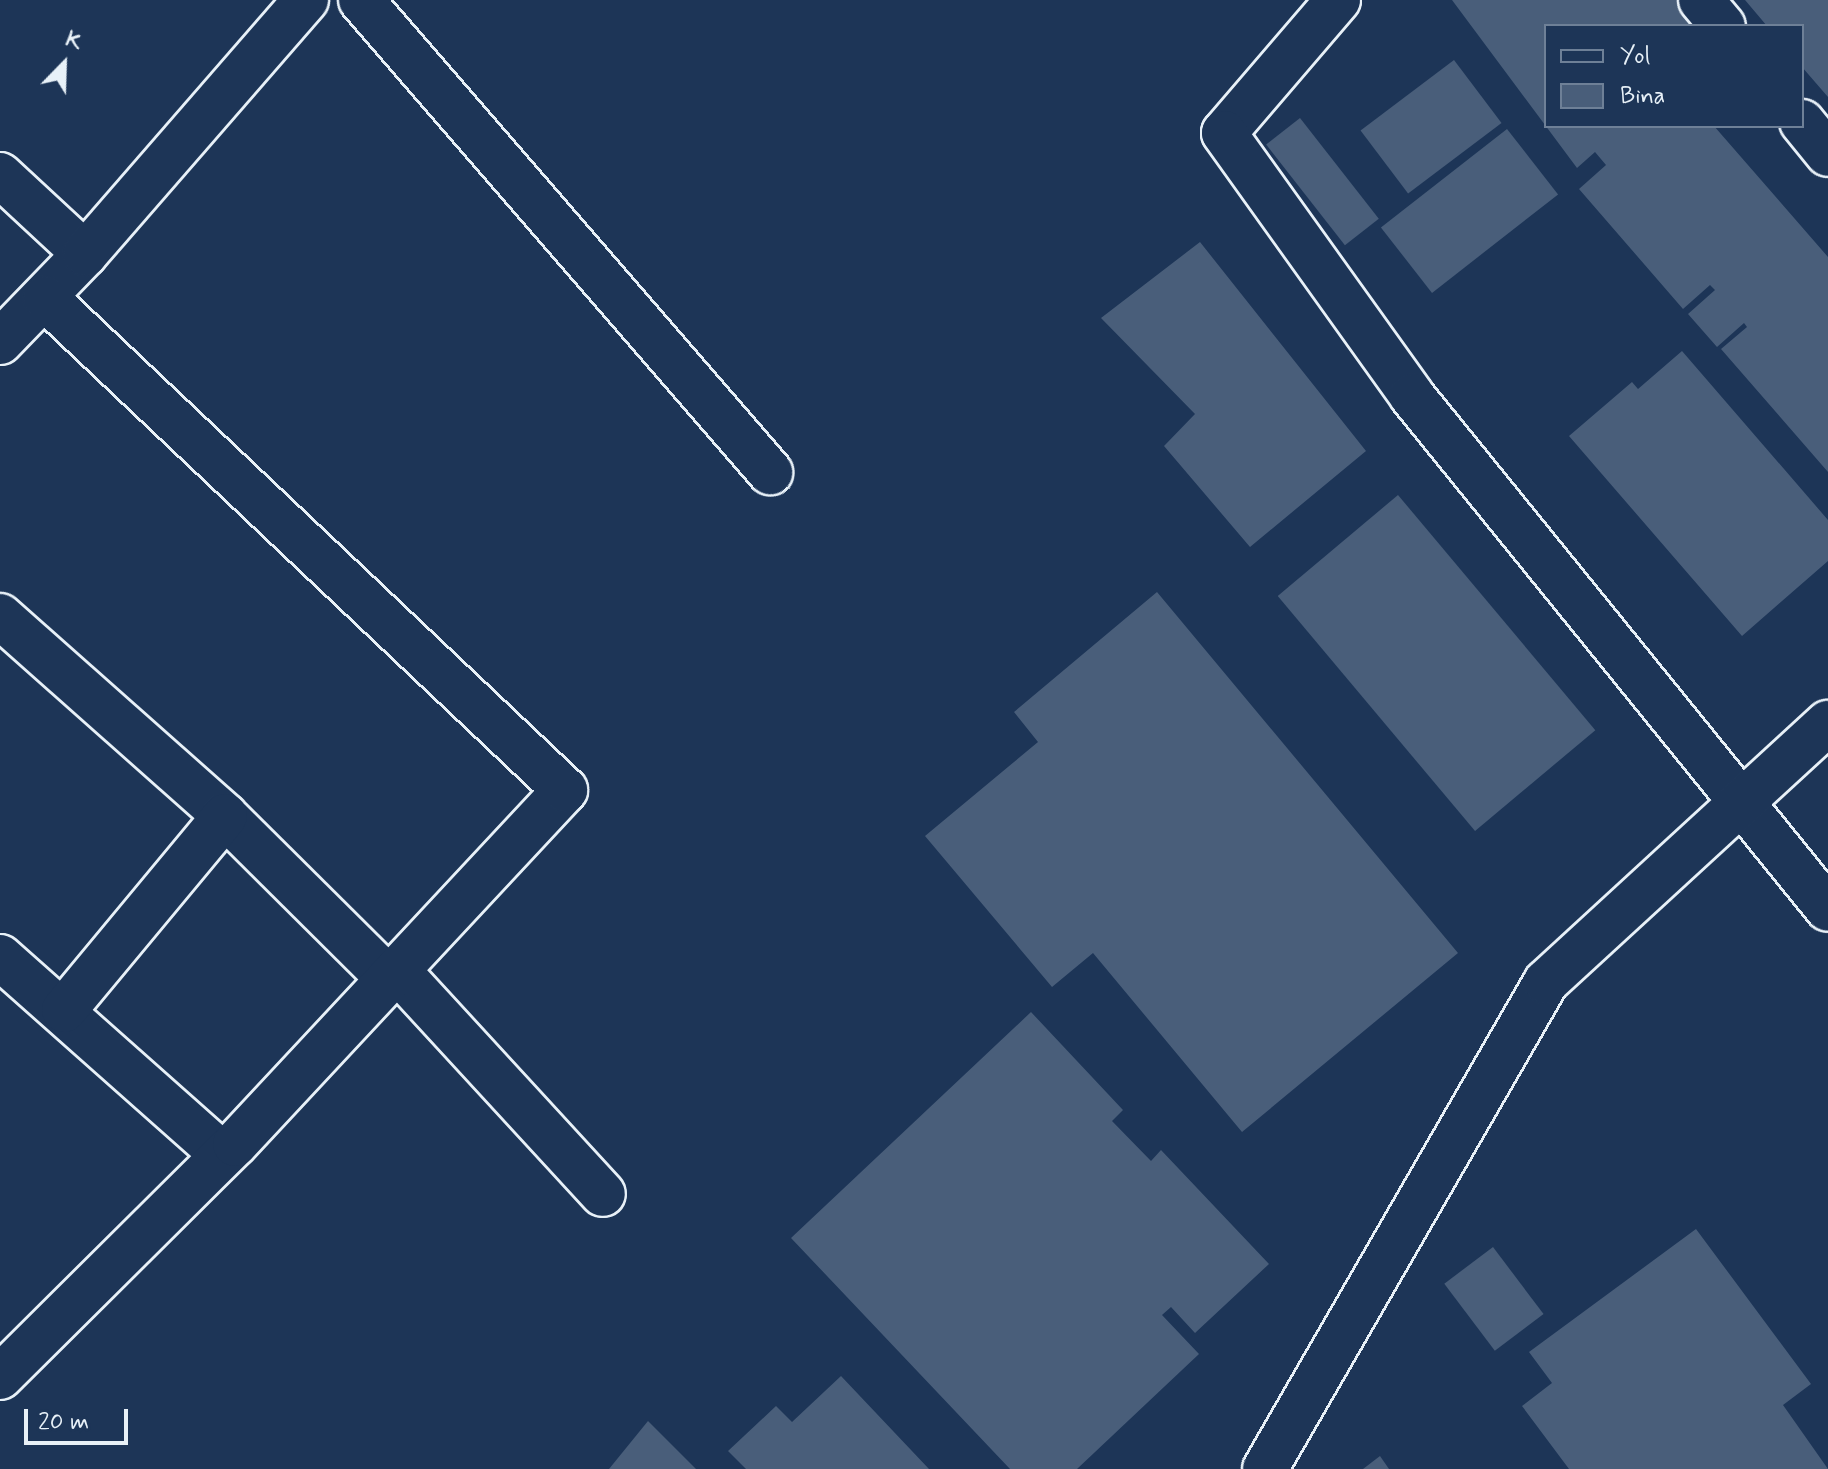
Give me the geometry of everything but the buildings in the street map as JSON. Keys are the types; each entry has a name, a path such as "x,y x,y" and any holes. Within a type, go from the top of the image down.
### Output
{"street":[{"path":"0,342 85,254 306,0"},
{"path":"361,0 770,472"},
{"path":"1701,0 1721,24"},
{"path":"1314,9 1224,133 1412,396 1745,800 1828,909"},
{"path":"1804,124 1828,154"},
{"path":"0,175 85,254"},
{"path":"0,1377 223,1155 565,790 45,298"},
{"path":"0,616 225,816 393,974 603,1194"},
{"path":"1265,1469 1546,982 1828,723"},
{"path":"64,1010 225,816"},
{"path":"0,957 64,1010 223,1155"}]}
